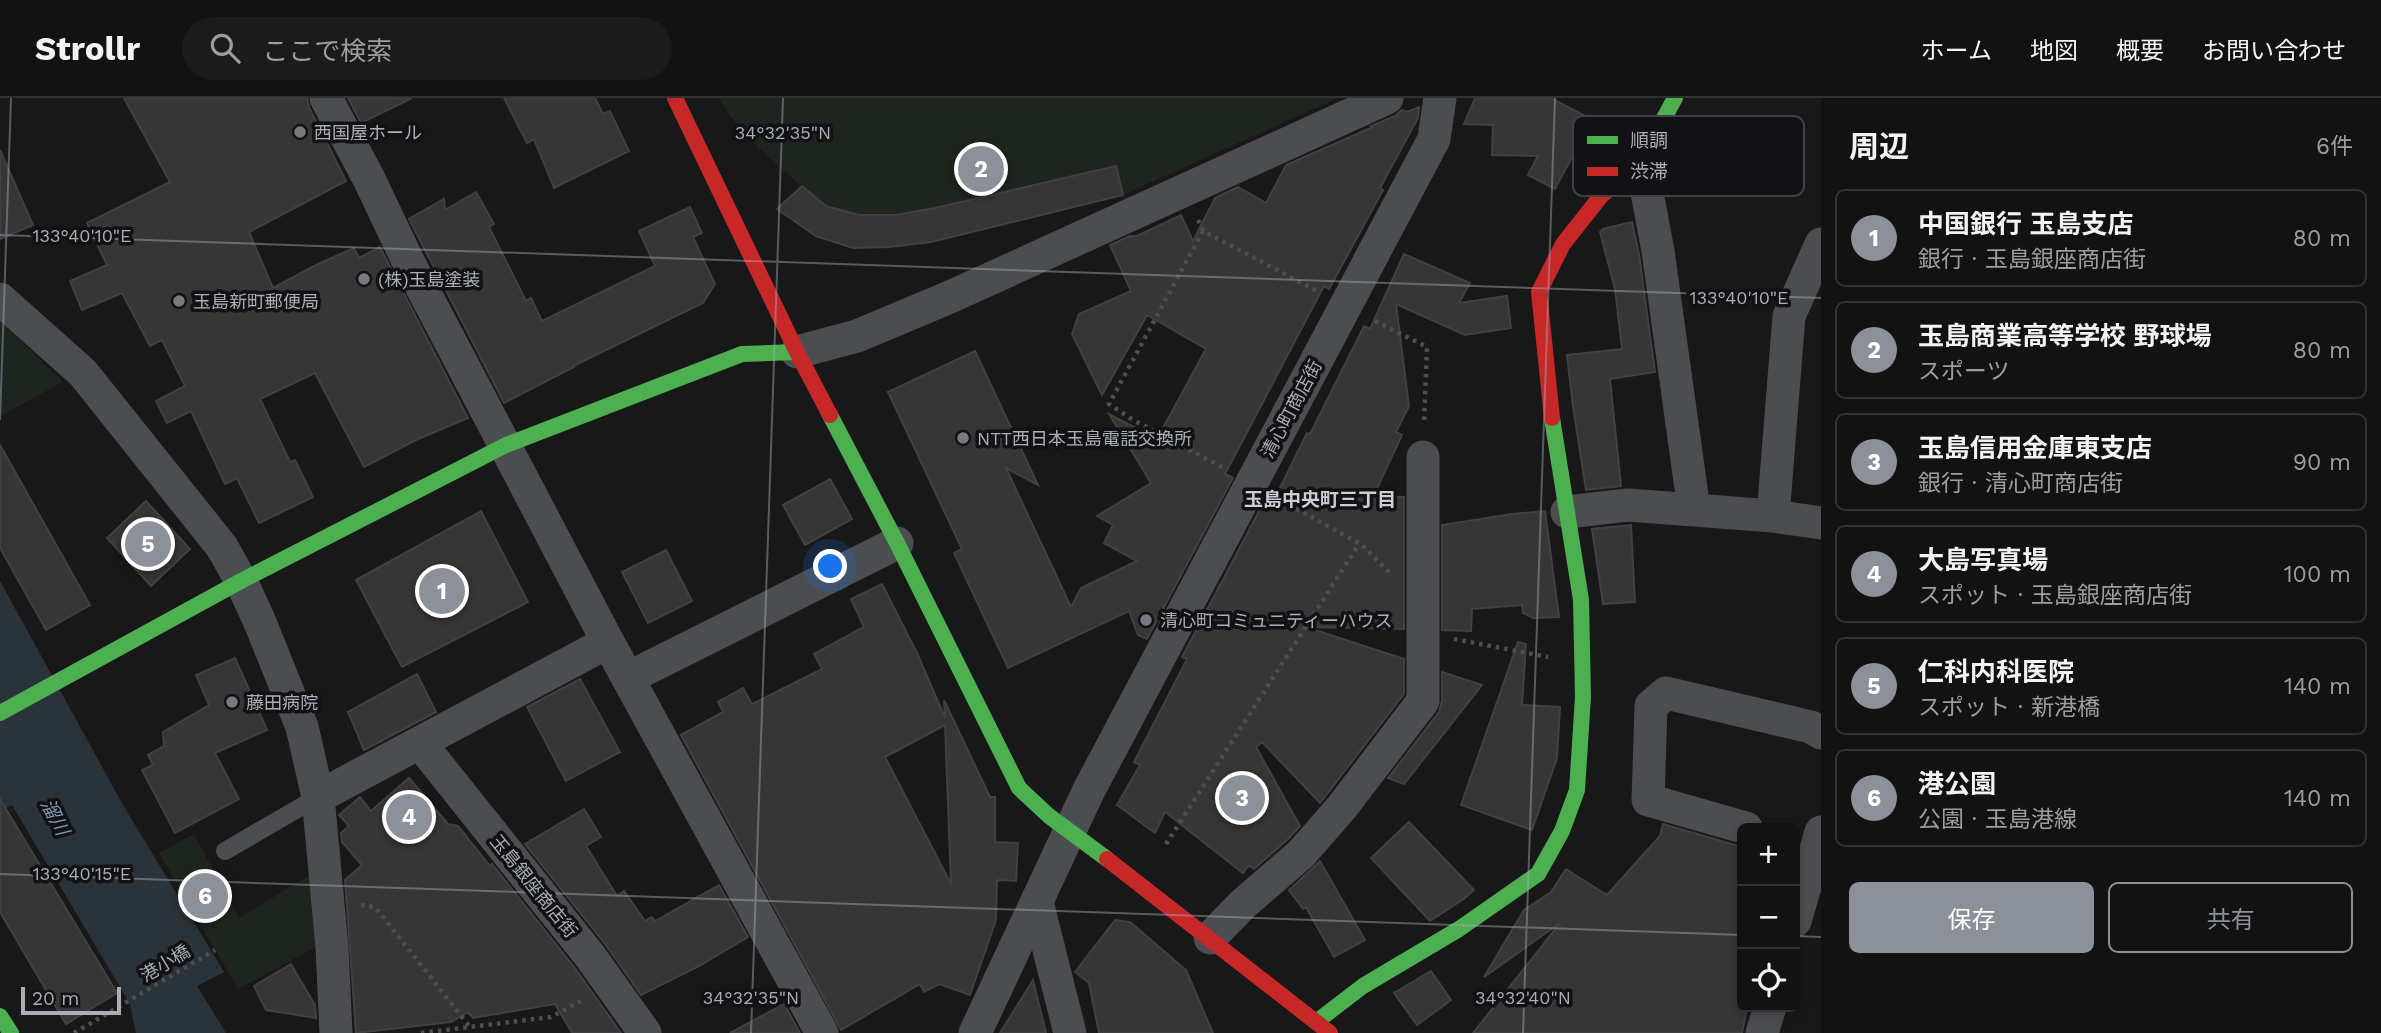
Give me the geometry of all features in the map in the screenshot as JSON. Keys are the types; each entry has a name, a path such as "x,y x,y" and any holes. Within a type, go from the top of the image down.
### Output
{"street":[{"path":"326,98 369,178 408,261 608,642 822,1033"},
{"path":"675,98 797,352 897,543 1019,788 1069,831 1330,1033"},
{"path":"0,713 241,581 506,444 742,354 797,352 857,336 950,297 1387,98"},
{"name":"清心町商店街","path":"975,1033 1089,790 1434,139 1440,98"},
{"path":"1665,116 1675,98"},
{"path":"1315,1022 1363,986 1459,929 1538,874 1562,831 1577,790 1583,696 1581,600 1551,410 1539,292 1563,244 1601,196"},
{"path":"1648,196 1658,251 1694,510"},
{"path":"1773,516 1789,316 1821,244"},
{"path":"0,299 83,373 222,547 260,620 302,727 318,797 337,1033"},
{"path":"1210,938 1301,854 1342,807 1423,701 1423,457"},
{"path":"1567,512 1628,505 1773,516 1821,523"},
{"path":"628,678 897,543"},
{"path":"318,797 608,642"},
{"path":"1737,825 1648,800 1651,706 1665,692 1811,727 1821,733"},
{"name":"玉島銀座商店街","path":"420,743 590,956 645,1033"},
{"path":"1800,896 1811,841"},
{"path":"1037,902 1070,1033"},
{"path":"1762,1033 1768,1012"},
{"path":"0,1016 11,1033"}],"lane":[{"path":"225,851 318,797"}],"path":[{"path":"1186,190 1203,231 1427,347 1423,457"},
{"path":"1203,231 1109,404 1133,420 1359,544 1422,620 1583,663"},
{"path":"1166,844 1359,544"},
{"path":"328,899 374,907 470,1027"},
{"name":"港小橋","path":"75,1033 215,950"},
{"path":"421,1033 551,1017 582,1000 616,992"}],"shaded area":[{"path":"719,98 1338,98 1123,195 931,242 853,248 816,236 777,209 801,186 746,134"},
{"path":"0,321 63,382 0,416"},
{"path":"194,834 239,918 313,873 318,946 238,989 159,853"}],"water":[{"name":"溜川","path":"0,581 123,805 224,972 197,986 226,1033 136,1033 130,1004 12,805 0,811"}],"building":[{"path":"124,98 307,98 346,181 249,232 273,288 354,248 359,258 380,247 468,418 416,440 364,467 315,373 260,399 290,462 295,460 313,497 259,523 237,478 225,484 191,411 167,423 156,401 185,386 162,340 150,346 122,293 82,310 70,281 107,265 87,223 170,182"},
{"path":"348,98 412,98 361,123"},
{"path":"504,98 595,98 603,114 610,111 629,151 554,188 534,139 527,143"},
{"path":"1475,98 1551,98 1585,116 1573,116 1573,155 1555,189 1528,175 1538,156 1492,155 1493,125 1464,124"},
{"path":"1419,107 1418,118 1380,188 1383,190 1329,289 1324,286 1225,474 1233,478 1147,639 1138,635 1129,611 1008,668 954,553 962,549 888,392 975,351 1038,485 1006,468 1071,607 1081,588 1137,561 1104,543 1113,525 1097,516 1151,483 1109,414 1157,439 1206,349 1147,315 1102,395 1072,334 1079,314 1131,291 1110,245 1130,236 1137,236 1181,215 1193,241 1215,198 1238,187 1266,203 1286,165 1373,127 1371,126 1395,116 1402,110 1407,112"},
{"path":"0,150 33,225 0,239"},
{"path":"1116,166 1123,195 931,242 853,248 816,236 777,209 802,186 826,206 859,215 896,215"},
{"path":"476,192 494,224 489,227 526,301 531,298 542,321 655,266 639,231 690,207 702,233 693,237 715,284 703,303 504,403 409,219 444,199 445,210"},
{"path":"1632,222 1655,372 1610,379 1621,486 1586,490 1567,355 1622,349 1615,289 1600,232"},
{"path":"1404,254 1470,283 1459,303 1507,296 1511,328 1465,335 1396,304 1409,406 1396,432 1402,435 1373,497 1404,497 1404,629 1306,627 1404,659 1404,694 1320,803 1262,742 1256,747 1300,826 1254,869 1249,865 1243,873 1165,812 1155,833 1117,805 1140,765 1134,762 1187,659 1182,657 1267,496 1274,500 1364,326 1370,329"},
{"path":"0,445 90,605 46,630 0,548"},
{"path":"830,479 852,519 805,545 783,505"},
{"path":"146,501 190,549 151,586 107,538"},
{"path":"481,511 528,602 402,667 356,580"},
{"path":"1545,511 1559,617 1533,618 1523,613 1522,605 1472,609 1471,631 1442,630 1442,525"},
{"path":"1631,525 1635,602 1603,604 1592,529"},
{"path":"666,550 692,601 648,623 622,572"},
{"path":"882,584 918,655 945,718 944,700 990,797 995,797 995,842 1018,843 1016,881 997,880 996,920 970,995 939,984 924,992 920,984 841,1030 681,735 723,712 718,702 743,688 752,704 822,669 814,654 864,627 851,599","holes":["945,725 951,884 885,757"]},
{"path":"1518,642 1526,644 1522,705 1560,707 1557,758 1532,830 1461,805"},
{"path":"235,658 267,730 215,753 239,799 175,833 142,770 153,765 148,755 164,746 163,732 209,705 196,675"},
{"path":"1442,672 1482,685 1404,784 1388,778 1439,712 1442,701"},
{"path":"417,674 436,712 364,750 348,712"},
{"path":"580,679 620,752 566,781 527,707"},
{"path":"409,778 448,824 458,826 490,866 492,864 575,968 621,1033 572,1033 555,1004 473,1018 468,1012 451,1022 356,1033 345,880 362,865 342,842 341,833 349,826 339,815 360,797 371,811"},
{"path":"0,799 117,993 66,1024 0,912"},
{"path":"584,809 601,837 586,846 617,896 624,891 645,921 652,917 655,921 719,885 748,937 699,966 641,995 605,944 525,844"},
{"path":"1409,822 1474,890 1430,921 1371,858"},
{"path":"1663,824 1737,846 1737,1012 1746,1012 1742,1033 1473,1033 1560,923 1484,977 1524,910 1551,892 1566,869 1607,895 1660,836"},
{"path":"1320,861 1365,940 1334,957 1306,907 1303,909 1289,890"},
{"path":"1115,920 1130,922 1186,970 1213,1033 1099,1033 1089,983 1075,972"},
{"path":"291,964 315,1005 316,1018 266,1010 254,986"},
{"path":"1431,971 1451,1000 1417,1025 1394,993"},
{"path":"1033,980 1046,1033 1000,1033"},
{"path":"784,1004 800,1033 730,1033"}],"traffic: fast":[{"path":"1665,116 1675,98"},
{"path":"0,713 241,581 506,445 742,354 797,352"},
{"path":"830,415 1019,788 1049,816 1107,859"},
{"path":"1316,1022 1363,986 1459,929 1538,874 1562,831 1577,790 1583,697 1581,600 1552,418"},
{"path":"0,1016 11,1033"}],"traffic: jam":[{"path":"675,98 830,415"},
{"path":"1552,418 1539,292 1563,244 1601,196"},
{"path":"1107,859 1330,1033"}],"place":[{"name":"西国屋ホール","path":"300,132"},
{"name":"玉島商業高等学校 野球場","path":"981,169"},
{"name":"(株)玉島塗装","path":"364,279"},
{"name":"玉島新町郵便局","path":"179,301"},
{"name":"NTT西日本玉島電話交換所","path":"963,438"},
{"name":"仁科内科医院","path":"148,544"},
{"name":"中国銀行 玉島支店","path":"442,591"},
{"name":"清心町コミュニティーハウス","path":"1146,620"},
{"name":"藤田病院","path":"232,702"},
{"name":"玉島信用金庫東支店","path":"1242,798"},
{"name":"大島写真場","path":"409,817"},
{"name":"港公園","path":"205,896"}],"district":[{"name":"玉島中央町三丁目","path":"1320,499"}]}
